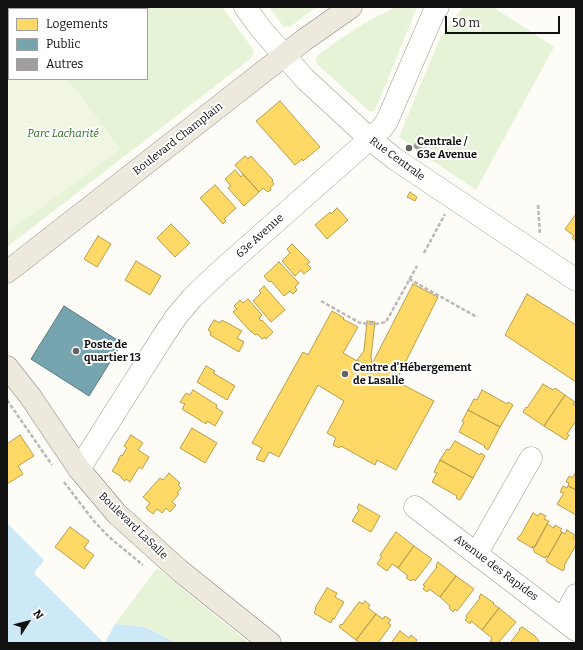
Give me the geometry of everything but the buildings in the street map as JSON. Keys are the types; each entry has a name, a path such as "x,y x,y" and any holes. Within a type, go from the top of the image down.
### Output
{"main road":[{"name":"Boulevard Champlain","path":"7,272 328,22 351,7"},
{"name":"Boulevard LaSalle","path":"7,367 34,403 79,469 117,514 160,554 270,643"}],"street":[{"name":"Rue Centrale","path":"245,7 261,29 305,79 370,139 395,159 576,280"},
{"name":"63e Avenue","path":"79,469 162,338 176,317 192,298 218,273 382,128 387,121 434,12 438,7"},
{"path":"477,553 531,458"},
{"name":"Avenue des Rapides","path":"415,507 569,624"},
{"path":"569,624 576,595"}],"path":[{"path":"538,205 540,235"},
{"path":"424,253 445,214"},
{"path":"321,300 360,322 376,324 386,322 417,266"},
{"path":"409,279 477,317"}],"green space":[{"name":"Parc Lacharité","path":"7,7 222,7 253,49 254,53 250,59 7,247"},
{"path":"7,7 12,8 8,8 8,80 69,80 121,149 7,233"},
{"path":"269,7 316,7 288,27 283,26"},
{"path":"396,7 417,7 376,108 374,111 369,111 318,65 316,58 337,41 363,24"},
{"path":"464,7 493,7 554,47 476,190 421,153 424,149 416,144 413,147 399,137 439,40 452,20"},
{"path":"157,568 249,643 177,643 145,627 115,624"}],"water":[{"path":"7,523 44,560 34,573 104,643 7,643"},
{"path":"115,624 145,627 177,643 105,643"}],"place":[{"name":"Centrale / 63e Avenue","path":"409,148"},
{"name":"Poste de quartier 13","path":"76,351"},
{"name":"Centre d'Hébergement de Lasalle","path":"345,374"}]}
